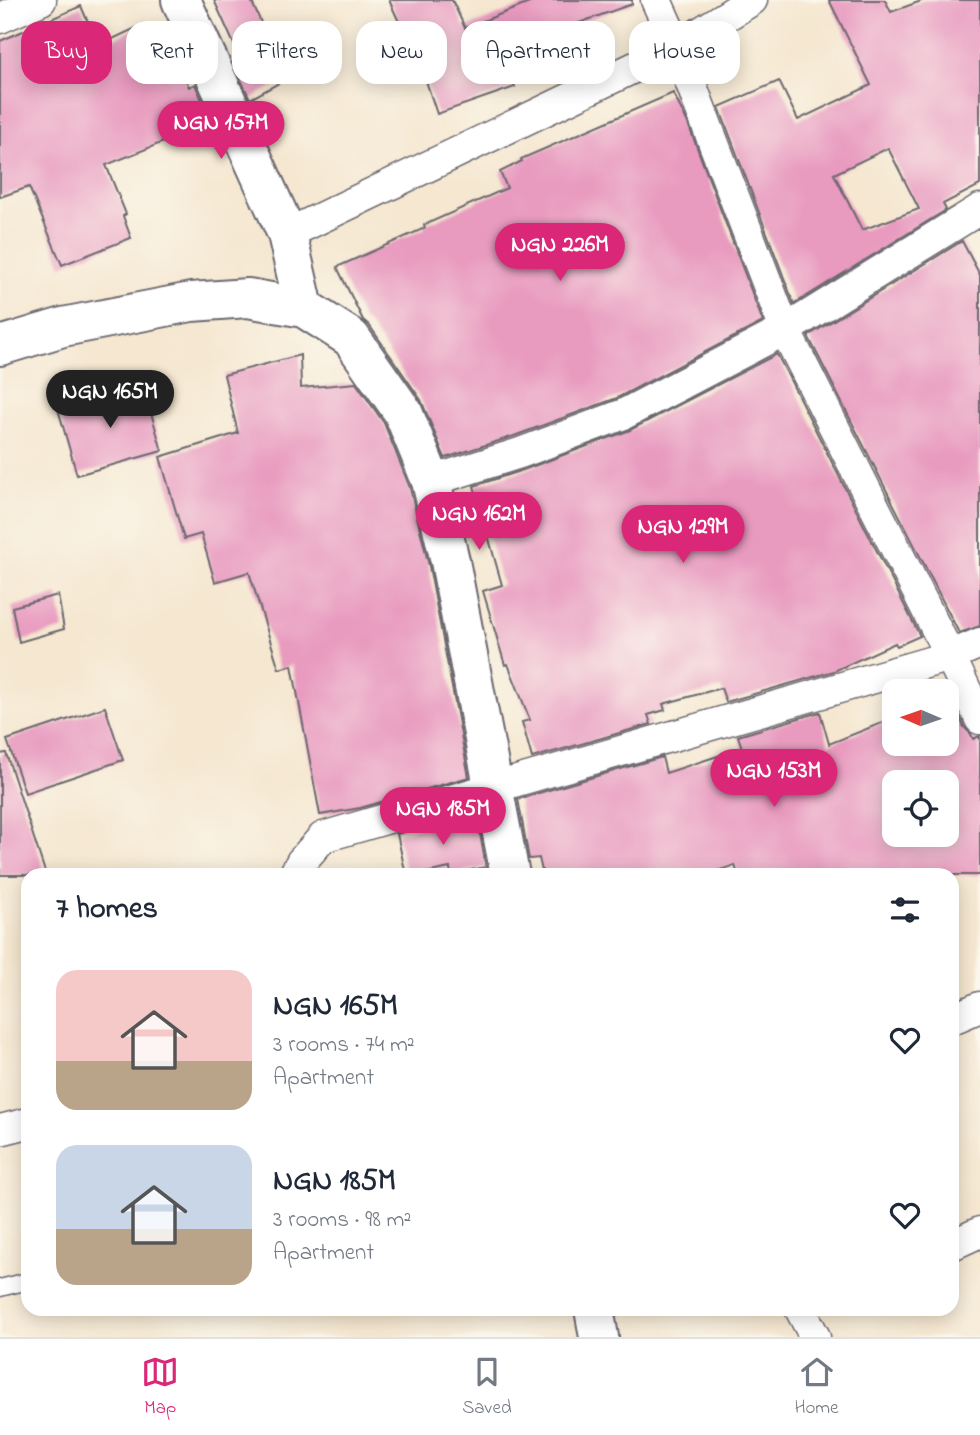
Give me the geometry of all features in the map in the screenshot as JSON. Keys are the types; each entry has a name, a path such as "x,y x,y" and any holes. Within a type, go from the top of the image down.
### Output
{"street":[{"path":"0,18 41,0"},
{"path":"181,0 287,234 304,308"},
{"path":"656,0 665,21"},
{"path":"718,21 752,0"},
{"path":"287,234 629,70"},
{"path":"691,84 785,330 980,719"},
{"path":"431,481 520,453 624,414 785,330 980,209"},
{"path":"0,346 63,327 191,302 248,298 304,308 351,338 403,412 431,481 450,561 509,868"},
{"path":"298,868 323,837 950,656 980,643"},
{"path":"959,1015 980,1007"},
{"path":"0,1130 21,1124"},
{"path":"959,1242 980,1232"},
{"path":"595,1316 599,1337"},
{"path":"804,1316 816,1337"}],"lane":[{"path":"0,1288 21,1283"}],"building":[{"path":"214,0 251,0 260,21 232,21 232,40"},
{"path":"389,0 452,0 462,21 461,84 514,84 515,87 437,114 427,84 447,84 447,21 399,21"},
{"path":"537,0 632,0 632,4 584,21 483,21"},
{"path":"829,0 885,0 891,12 924,0 980,0 980,185 943,204 946,210 794,304 719,107 779,81 798,120 871,85","holes":["888,148 919,209 862,230 834,174"]},
{"path":"81,6 87,21 46,21"},
{"path":"21,32 21,84 112,84 112,39 126,33 126,84 188,84 189,87 195,84 211,123 106,165 126,214 123,216 131,238 62,265 29,187 0,197 0,41"},
{"path":"243,84 277,84 250,99"},
{"path":"673,93 687,121 763,322 617,398 445,458 421,400 363,320 337,267 507,188 500,172 522,161 521,159"},
{"path":"962,241 980,275 980,626 959,633 808,336"},
{"path":"777,354 920,636 897,646 895,643 834,671 726,702 721,688 663,704 665,710 648,715 651,724 532,758 522,722 530,720 508,664 505,665 483,591 502,585 474,486 630,430"},
{"path":"300,355 301,388 356,383 384,423 410,488 429,566 469,777 360,808 320,815 292,665 279,669 249,572 215,582 201,534 184,539 160,457 238,433 224,375"},
{"path":"143,385 162,451 77,475 58,409"},
{"path":"58,595 64,629 19,642 12,607"},
{"path":"105,707 123,760 25,793 7,740"},
{"path":"820,712 829,744 882,723 882,756 959,756 959,716 973,739 980,736 980,875 959,875 959,868 736,868 735,865 726,868 541,868 539,858 529,859 518,799 662,757 666,773 742,748 738,736"},
{"path":"6,753 44,868 21,868 21,875 0,875 0,754"},
{"path":"476,811 486,867 404,868 397,834"}]}
